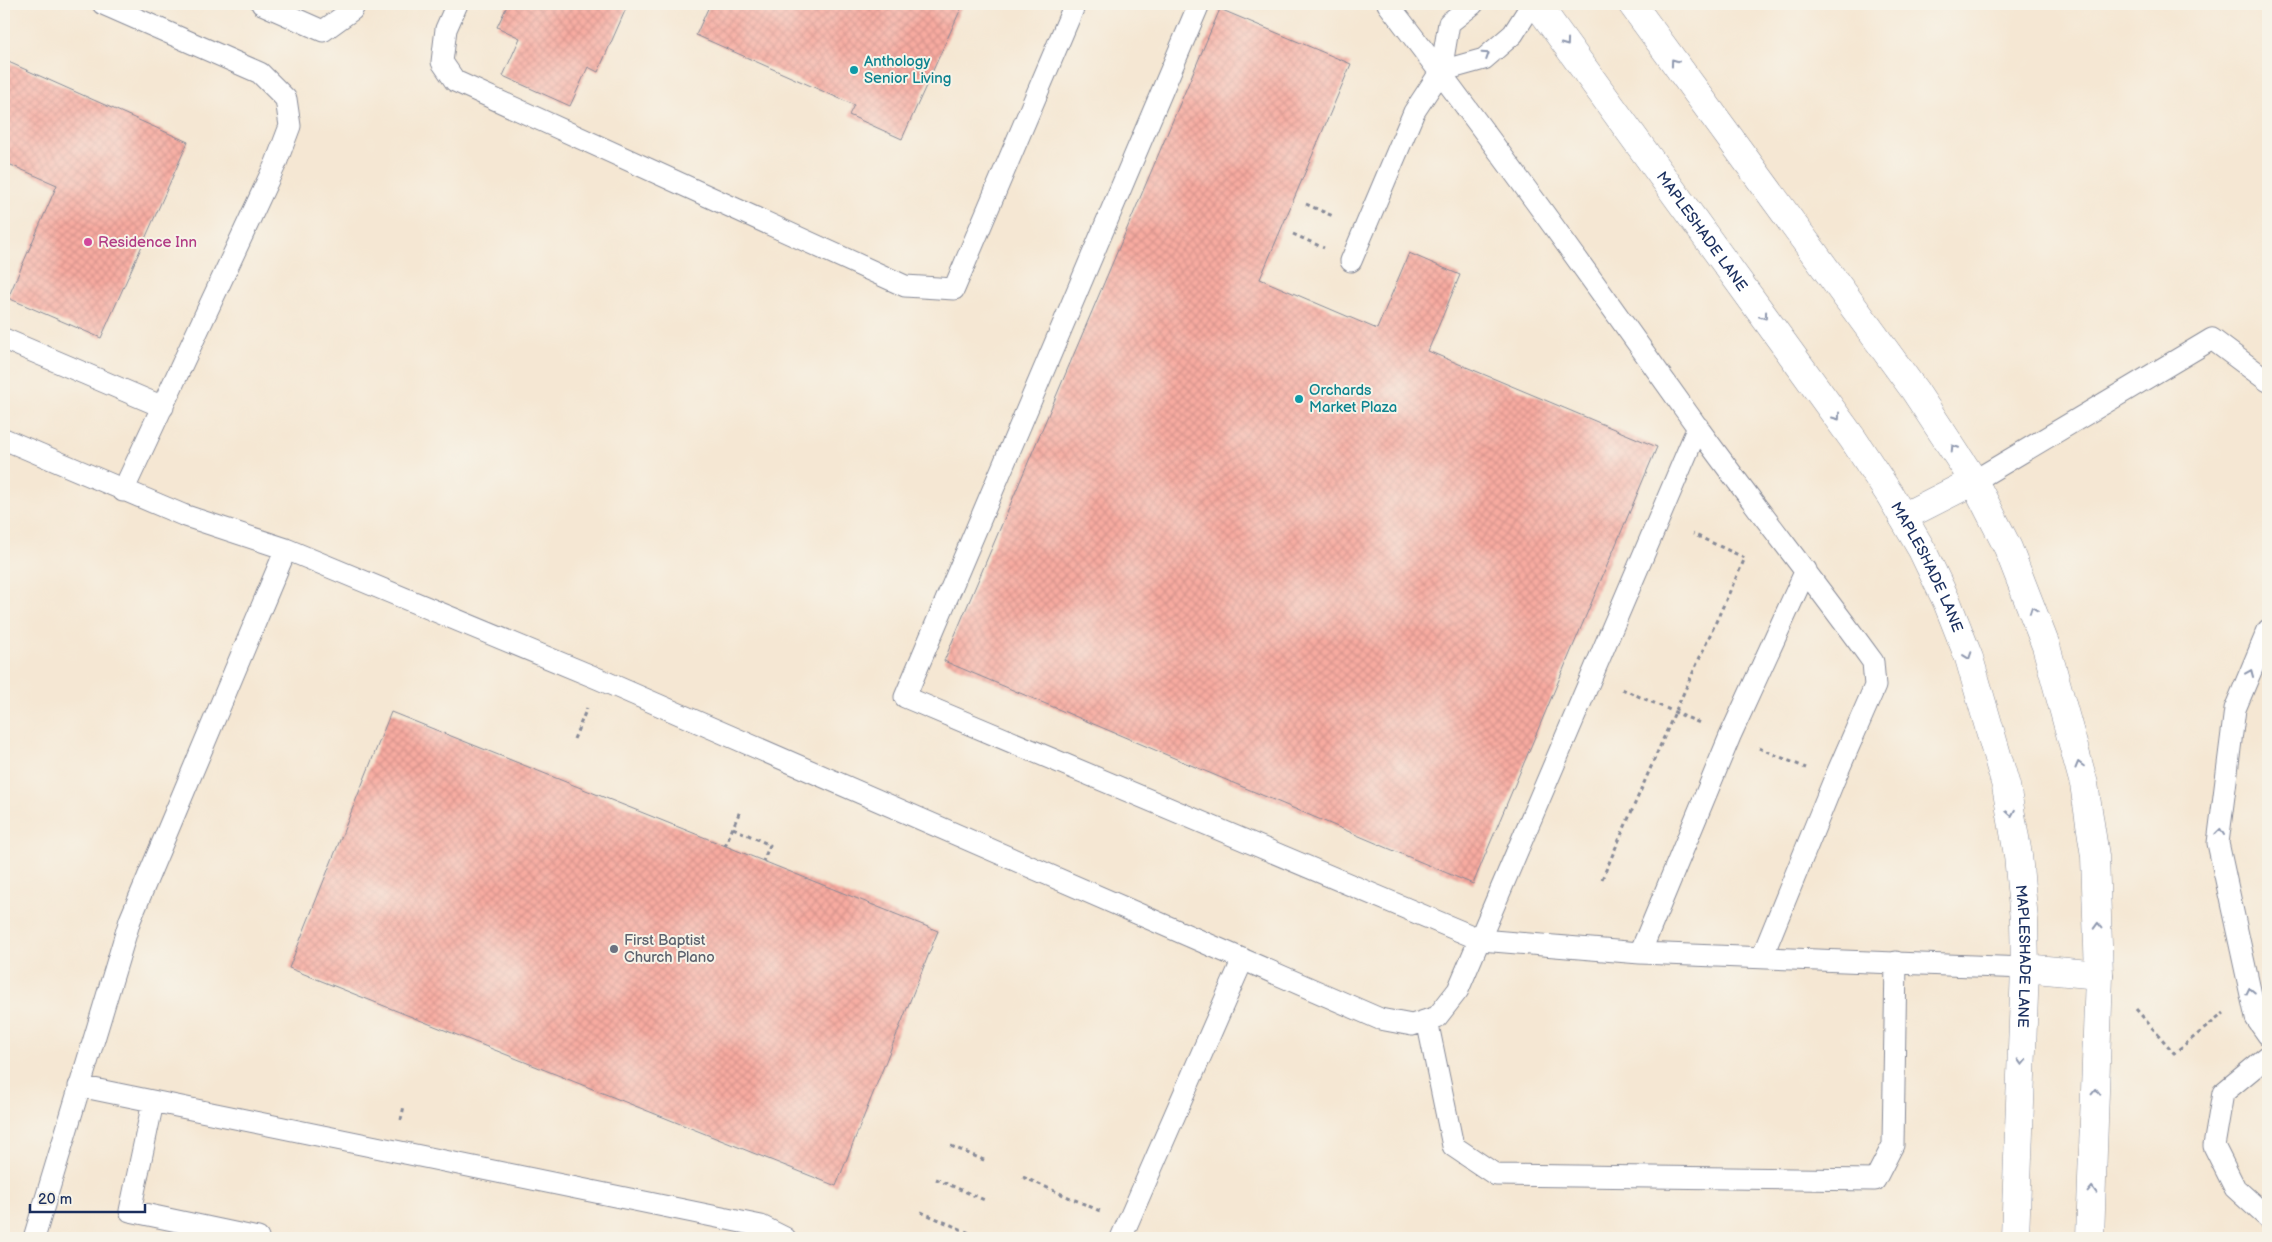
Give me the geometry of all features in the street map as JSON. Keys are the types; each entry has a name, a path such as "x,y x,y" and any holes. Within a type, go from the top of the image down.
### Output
{"main road":[{"name":"MAPLESHADE LANE","path":"1538,4 1853,439 1922,550 1947,602 1969,658 2006,786 2018,855 2024,920 2025,968 2015,1238"},
{"path":"1632,4 1915,391 1974,481 2008,548 2046,646 2084,784 2095,856 2099,975 2090,1238"},
{"path":"1903,517 1974,481"},
{"path":"2025,968 2099,975"}],"lane":[{"path":"103,4 260,73 286,99 290,126 276,163 123,491"},
{"path":"262,4 323,31 352,10 355,4"},
{"path":"457,4 446,28 442,62 456,81 905,286 954,289 1075,4"},
{"path":"1200,4 905,696 1481,940 1640,953 2025,968"},
{"path":"1388,4 1441,72 1582,264 1698,427 1873,662 1875,686 1834,780 1762,957"},
{"path":"1351,261 1414,112 1441,72 1449,23 1473,4"},
{"path":"1441,72 1484,58 1513,34 1532,4"},
{"path":"4,339 162,407"},
{"path":"1974,481 2212,339 2268,381"},
{"path":"4,439 123,491 183,515 286,549 608,683 1380,1019 1412,1025 1437,1017 1458,990 1481,940 1698,427"},
{"path":"34,1238 130,920 286,549"},
{"path":"1640,953 1730,736 1806,570"},
{"path":"2268,630 2235,709 2218,843 2256,1018 2268,1035"},
{"path":"1121,1238 1243,959"},
{"path":"1427,1020 1453,1146 1496,1175 1875,1180 1893,1145 1896,962"},
{"path":"2268,1056 2224,1093 2214,1146 2235,1188 2268,1218"},
{"path":"79,1086 761,1226 785,1238"},
{"path":"154,1102 130,1211 258,1238"}],"path":[{"path":"1306,204 1340,219"},
{"path":"1293,234 1327,249"},
{"path":"1602,878 1745,558 1693,534"},
{"path":"1622,688 1707,726"},
{"path":"574,738 588,705"},
{"path":"1754,746 1812,770"},
{"path":"725,846 740,811"},
{"path":"733,828 770,845 763,861"},
{"path":"2136,1010 2174,1054 2225,1012"},
{"path":"950,1146 986,1161"},
{"path":"1023,1177 1104,1213"},
{"path":"936,1179 987,1201"},
{"path":"921,1212 972,1234"}],"building":[{"path":"508,4 628,4 598,72 588,67 570,106 503,76 520,38 497,27"},
{"name":"Anthology Senior Living","path":"710,4 963,4 902,139 849,115 854,105 696,35"},
{"name":"Orchards Market Plaza","path":"1220,9 1351,64 1260,279 1377,329 1409,253 1460,275 1428,351 1657,447 1473,884 944,661"},
{"name":"Residence Inn","path":"4,60 188,142 101,338 8,298 57,185 4,162"},
{"name":"First Baptist Church Plano","path":"391,712 938,931 836,1186 289,968"}],"place":[{"name":"Anthology Senior Living","path":"854,70"},
{"name":"Residence Inn","path":"88,242"},
{"name":"Orchards Market Plaza","path":"1299,399"},
{"name":"First Baptist Church Plano","path":"614,949"}]}
